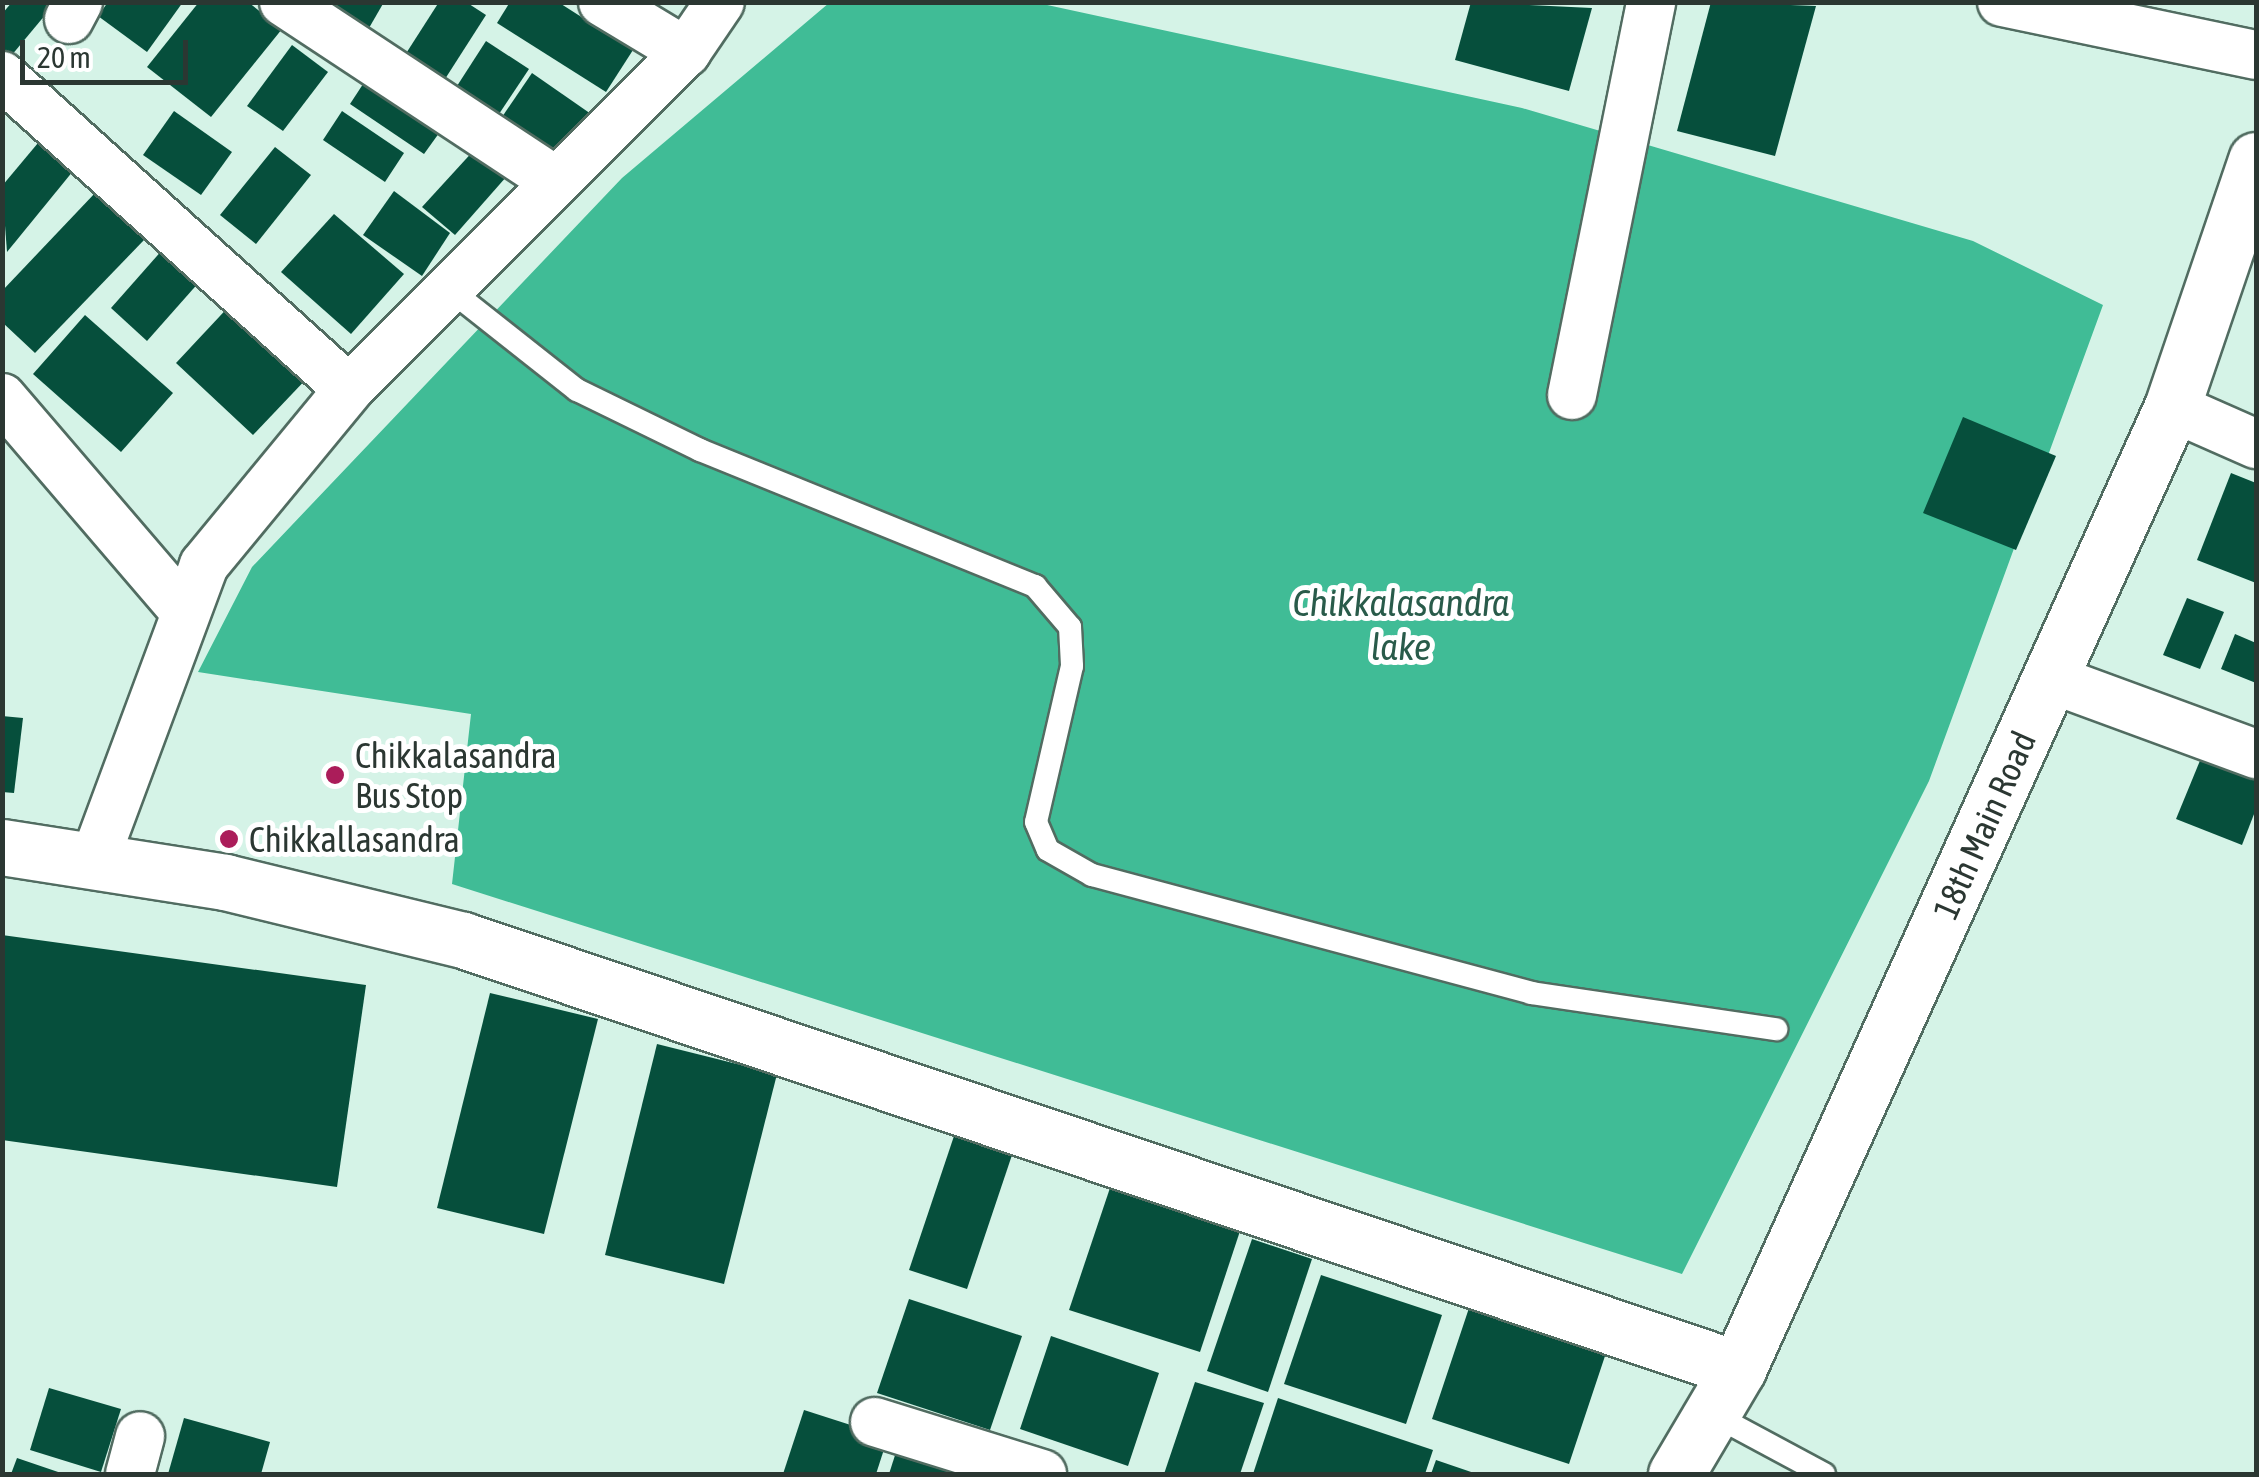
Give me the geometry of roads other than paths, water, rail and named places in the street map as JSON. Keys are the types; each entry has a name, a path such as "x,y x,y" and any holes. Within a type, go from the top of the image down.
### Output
{"street":[{"path":"284,2 555,181"},
{"path":"603,2 686,52"},
{"path":"94,861 204,564 349,389 686,52 720,2"},
{"path":"1572,395 1650,2"},
{"path":"2002,2 2256,56"},
{"path":"2,76 349,389"},
{"name":"18th Main Road","path":"1676,1474 1725,1392 2172,407 2256,160"},
{"path":"2,398 184,610"},
{"path":"2172,407 2256,444"},
{"path":"2050,678 2256,754"},
{"path":"2,847 225,882 463,940 1725,1392"},
{"path":"875,1422 1042,1474"}],"lane":[{"path":"449,289 577,390 700,450 1035,586 1070,626 1072,666 1036,822 1048,850 1092,875 1531,993 1776,1029"},
{"path":"1725,1392 1824,1474"}],"water":[{"name":"Chikkalasandra lake","path":"829,3 1038,3 1522,108 1973,241 2103,305 1929,781 1682,1274 452,884 471,714 198,672 252,567 622,178"}],"place":[{"name":"Chikkalasandra Bus Stop","path":"335,775"},
{"name":"Chikkallasandra","path":"229,839"}]}
